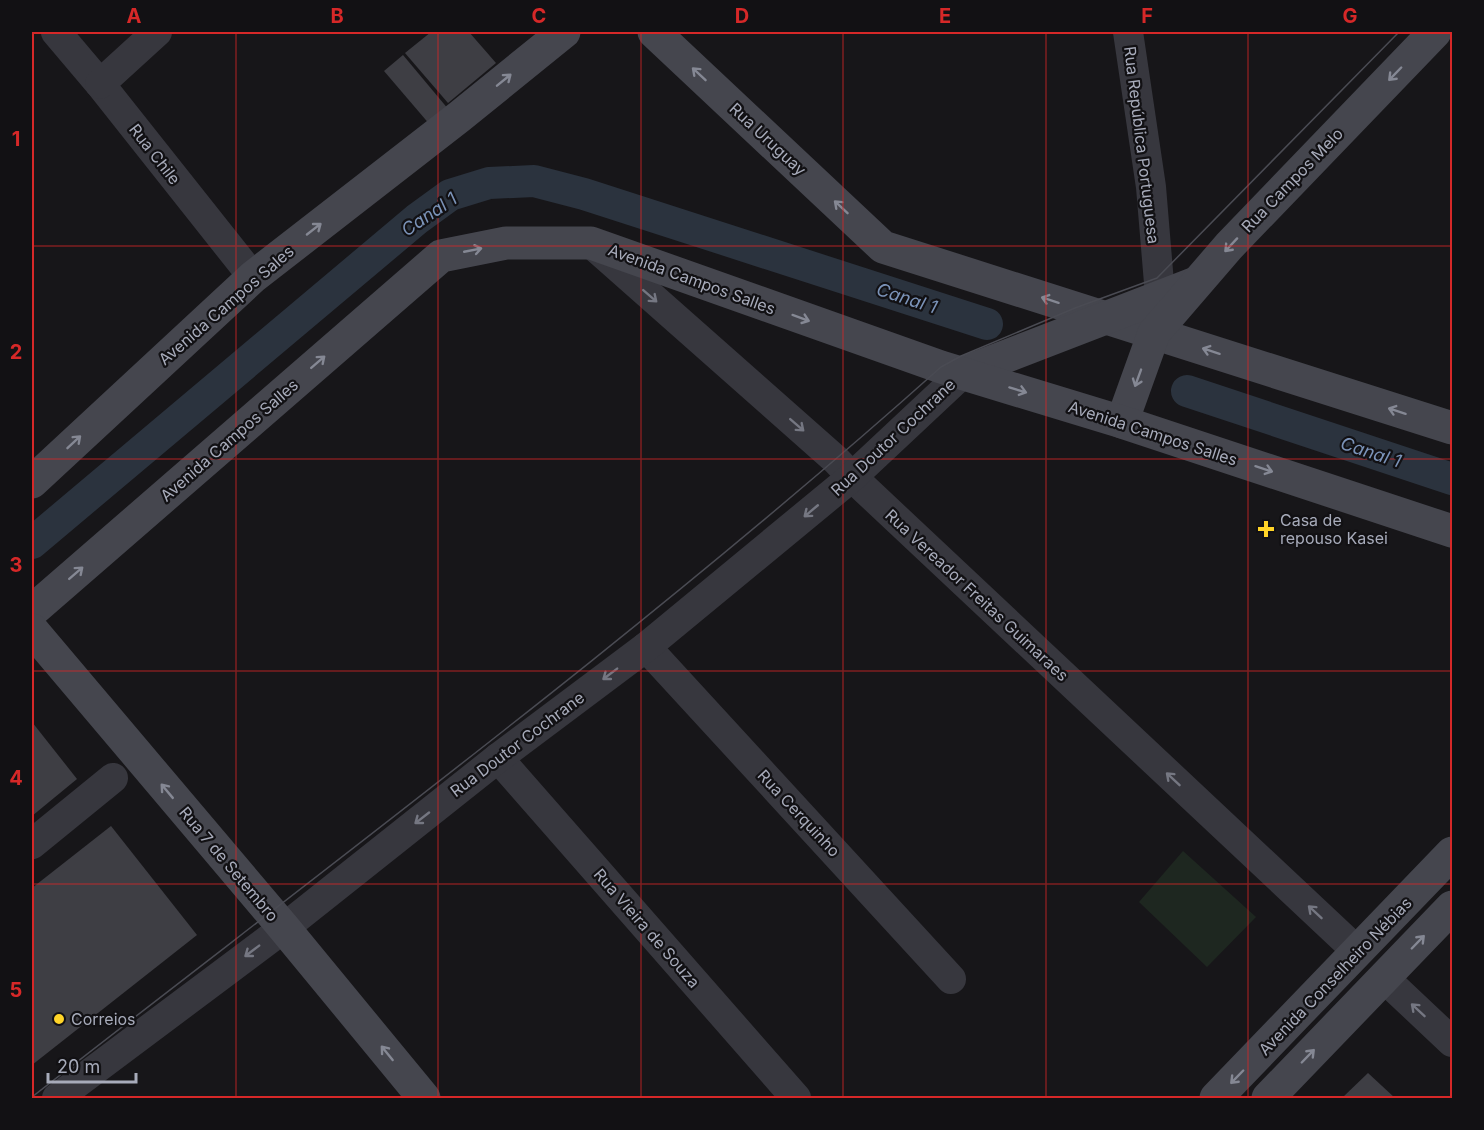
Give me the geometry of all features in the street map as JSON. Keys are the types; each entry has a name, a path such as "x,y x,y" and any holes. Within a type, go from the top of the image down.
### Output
{"street":[{"name":"Rua Chile","path":"56,32 253,277"},
{"path":"100,84 157,32"},
{"name":"Avenida Campos Sales","path":"32,482 253,277 564,32"},
{"name":"Rua Uruguay","path":"654,32 883,248 1106,318"},
{"name":"Rua República Portuguesa","path":"1128,32 1151,188 1160,295"},
{"name":"Rua Campos Melo","path":"1154,333 1196,283 1435,32"},
{"name":"Avenida Campos Salles","path":"32,611 441,256 506,243 591,243 941,367 1122,422 1452,531"},
{"name":"Rua Vereador Freitas Guimaraes","path":"591,243 836,460 1358,952"},
{"path":"963,373 1196,283"},
{"path":"1106,318 1452,428"},
{"path":"1122,422 1154,333"},
{"name":"Rua Doutor Cochrane","path":"57,1098 284,928 498,758 646,647 852,477 963,373"},
{"name":"Rua 7 de Setembro","path":"32,630 284,928 424,1098"},
{"name":"Rua Cerquinho","path":"646,647 951,979"},
{"name":"Rua Vieira de Souza","path":"498,758 796,1098"},
{"path":"32,844 113,778"},
{"name":"Avenida Conselheiro Nébias","path":"1216,1098 1452,853"},
{"path":"1268,1098 1452,907"},
{"path":"1384,978 1452,1042"}],"shaded area":[{"path":"1183,851 1256,917 1207,967 1139,902"}],"building":[{"path":"431,32 469,32 496,63 448,103 405,53"},
{"path":"403,55 449,110 431,126 384,71"},
{"path":"32,722 77,779 32,816"},
{"path":"111,826 197,935 32,1065 32,888"},
{"path":"1368,1073 1395,1098 1342,1098"}],"waterway":[{"name":"Canal 1","path":"32,543 417,219 450,195 489,183 534,181 584,194 987,324"},
{"name":"Canal 1","path":"1187,391 1452,479"}],"tram line":[{"path":"32,1097 607,649 720,557 941,367 961,356 1075,308 1157,278 1399,32"}],"place":[{"name":"Casa de repouso Kasei","path":"1266,529"},
{"name":"Correios","path":"59,1019"}]}
